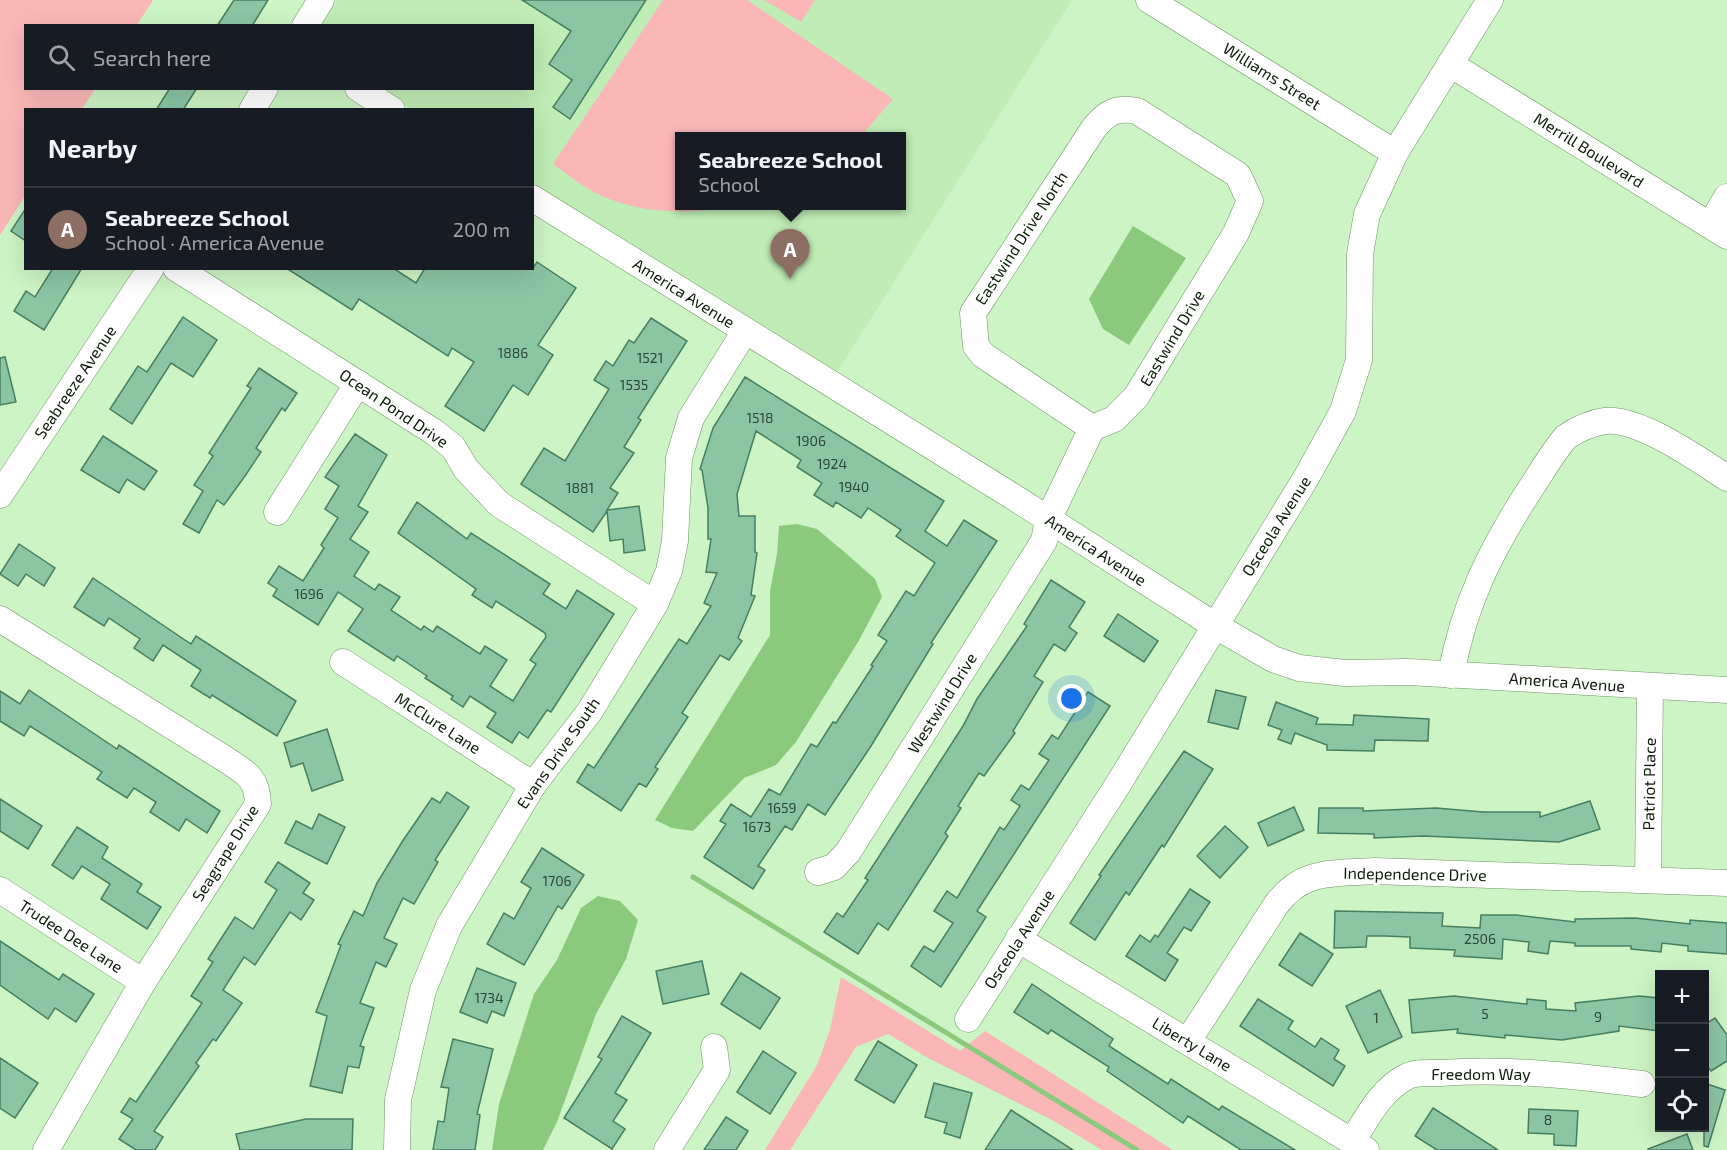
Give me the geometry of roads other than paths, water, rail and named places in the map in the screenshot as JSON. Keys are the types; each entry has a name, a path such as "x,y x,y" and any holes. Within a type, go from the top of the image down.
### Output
{"street":[{"path":"306,24 321,0"},
{"name":"Williams Street","path":"1149,0 1395,153"},
{"name":"Osceola Avenue","path":"968,1019 1118,786 1214,625 1306,478 1343,411 1359,360 1360,254 1367,214 1395,153 1490,0"},
{"name":"Merrill Boulevard","path":"1450,64 1718,231"},
{"path":"253,108 264,90"},
{"path":"361,90 389,108"},
{"name":"Eastwind Drive North","path":"1092,428 983,355 976,346 973,313 1064,172 1105,114 1122,108 1137,111 1206,154"},
{"name":"Eastwind Drive","path":"1092,428 1114,419 1136,398 1236,233 1250,201 1238,175 1206,154"},
{"path":"1718,231 1727,197"},
{"name":"America Avenue","path":"534,199 1214,625 1273,659 1299,668 1345,673 1408,672 1727,690"},
{"name":"Seabreeze Avenue","path":"2,489 150,270"},
{"name":"Ocean Pond Drive","path":"179,270 358,383 453,447 480,486 500,504 656,604"},
{"name":"Evans Drive South","path":"397,1150 398,1100 423,990 449,926 533,785 590,711 656,604 669,571 675,541 679,458 691,418 745,331"},
{"path":"277,512 358,383"},
{"path":"1451,675 1459,631 1479,581 1514,515 1566,437 1581,427 1606,421 1626,424 1669,441 1727,478"},
{"path":"1048,520 1092,428"},
{"name":"Westwind Drive","path":"818,872 834,867 848,852 1044,541 1048,520"},
{"name":"Seagrape Drive","path":"0,619 225,759 250,776 258,790 258,804 142,981 46,1150"},
{"name":"McClure Lane","path":"343,662 533,785"},
{"name":"Patriot Place","path":"1648,880 1650,687"},
{"name":"Independence Drive","path":"1188,1041 1276,905 1288,889 1301,880 1322,874 1374,871 1727,883"},
{"name":"Trudee Dee Lane","path":"0,890 142,981"},
{"name":"Liberty Lane","path":"1018,939 1359,1146"},
{"path":"667,1150 717,1070 714,1047"},
{"name":"Freedom Way","path":"1359,1146 1376,1104 1389,1089 1410,1075 1461,1071 1554,1074 1642,1084"}],"waterway":[{"path":"693,877 1137,1150"}],"place":[{"name":"Seabreeze School","path":"790,279"}]}
